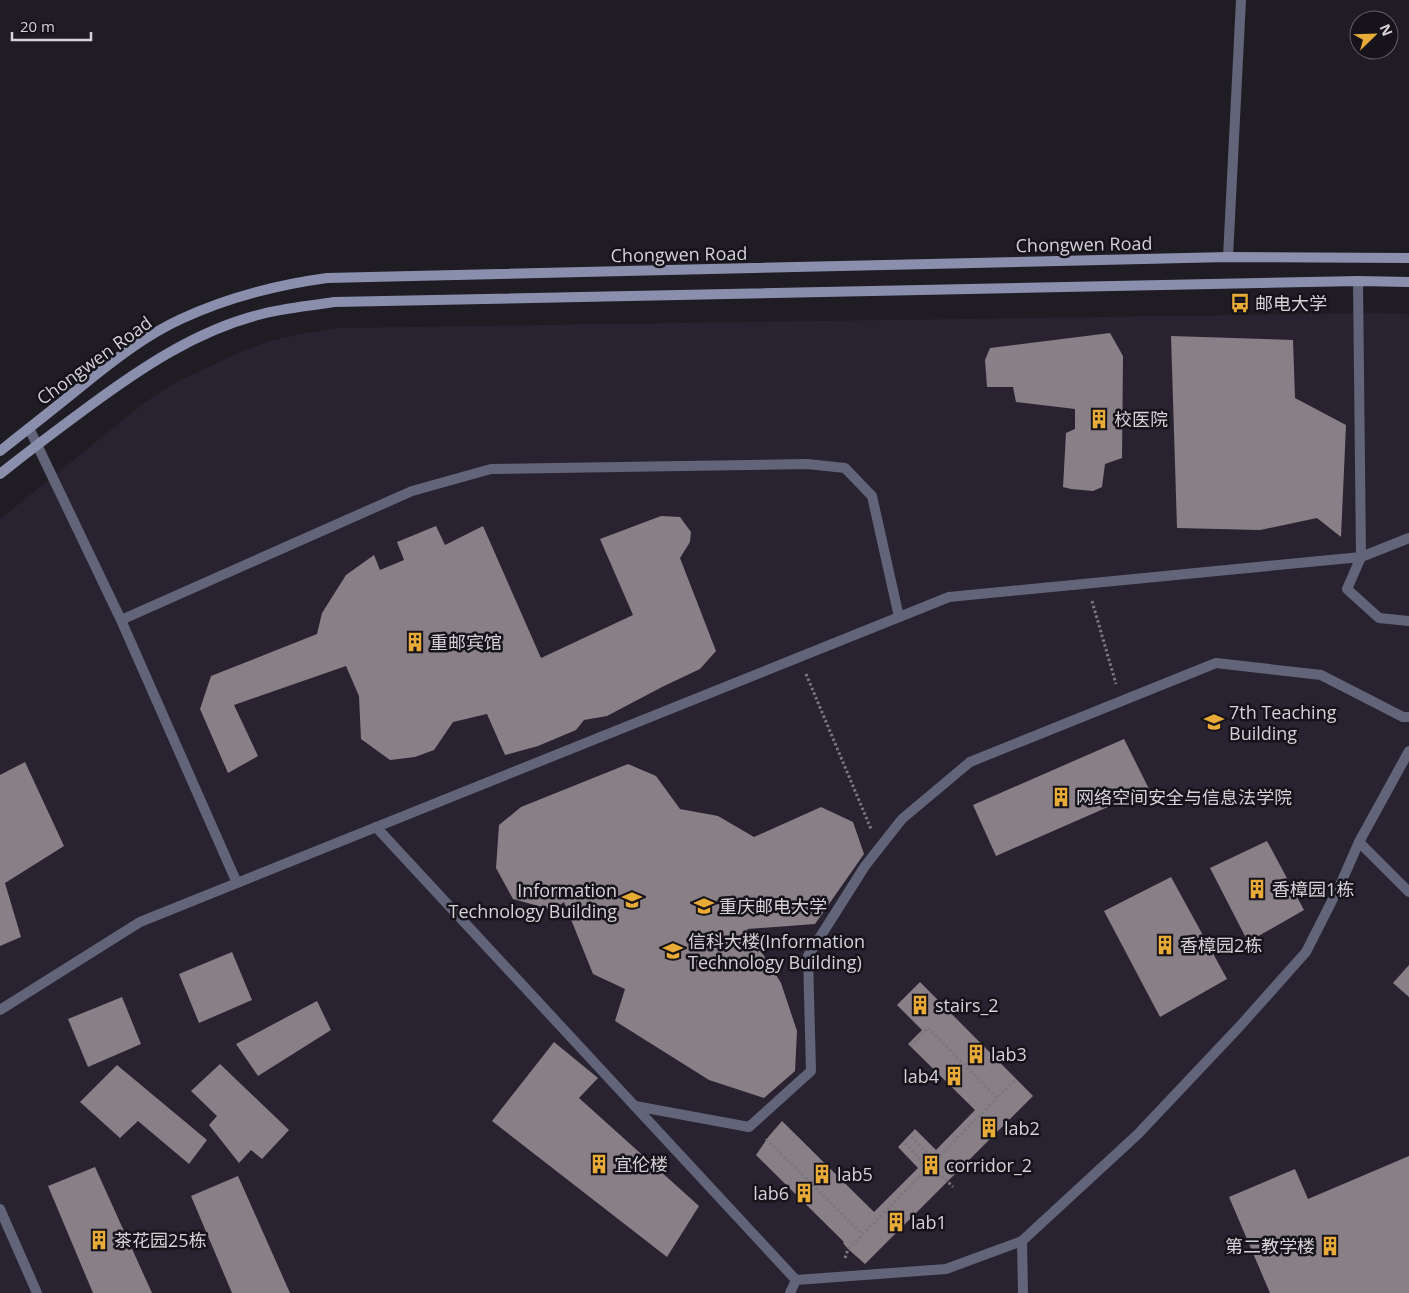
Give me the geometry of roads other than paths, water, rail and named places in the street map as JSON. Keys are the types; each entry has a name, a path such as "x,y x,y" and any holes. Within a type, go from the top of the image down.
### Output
{"main road":[{"name":"Chongwen Road","path":"0,451 116,359 146,339 179,320 214,304 255,291 290,283 327,278 1228,257 1409,258"},
{"name":"Chongwen Road","path":"0,474 130,377 193,340 228,325 261,314 334,302 1358,281 1409,282"}],"street":[{"path":"1228,257 1241,0"},
{"path":"1358,281 1362,557 1347,589 1379,618 1409,621"},
{"path":"29,428 121,620 238,883"},
{"path":"121,620 412,491 491,469 808,464 845,468 872,496 899,617"},
{"path":"0,1010 140,922 949,597 1362,557 1409,538"},
{"path":"635,1106 749,1127 811,1071 808,956 865,866 902,819 970,762 1216,662 1321,675 1403,717 1409,717"},
{"path":"796,1280 946,1269 1022,1241 1138,1134 1240,1026 1306,952 1341,883 1359,842 1409,752"},
{"path":"376,827 796,1280"},
{"path":"1359,842 1409,892"},
{"path":"0,1210 37,1293"},
{"path":"1022,1241 1023,1293"},
{"path":"790,1293 796,1280"}],"place":[{"name":"邮电大学","path":"1240,303"},
{"name":"校医院","path":"1099,419"},
{"name":"重邮宾馆","path":"415,642"},
{"name":"7th Teaching Building","path":"1214,722"},
{"name":"网络空间安全与信息法学院","path":"1061,797"},
{"name":"香樟园1栋","path":"1257,889"},
{"name":"Information Technology Building","path":"632,900"},
{"name":"重庆邮电大学","path":"704,906"},
{"name":"香樟园2栋","path":"1165,945"},
{"name":"信科大楼(Information Technology Building)","path":"673,951"},
{"name":"stairs_2","path":"920,1005"},
{"name":"lab3","path":"976,1054"},
{"name":"lab4","path":"954,1076"},
{"name":"lab2","path":"989,1128"},
{"name":"宜伦楼","path":"599,1164"},
{"name":"corridor_2","path":"931,1165"},
{"name":"lab5","path":"822,1174"},
{"name":"lab6","path":"804,1193"},
{"name":"lab1","path":"896,1222"},
{"name":"茶花园25栋","path":"99,1240"},
{"name":"第二教学楼","path":"1330,1246"}]}
